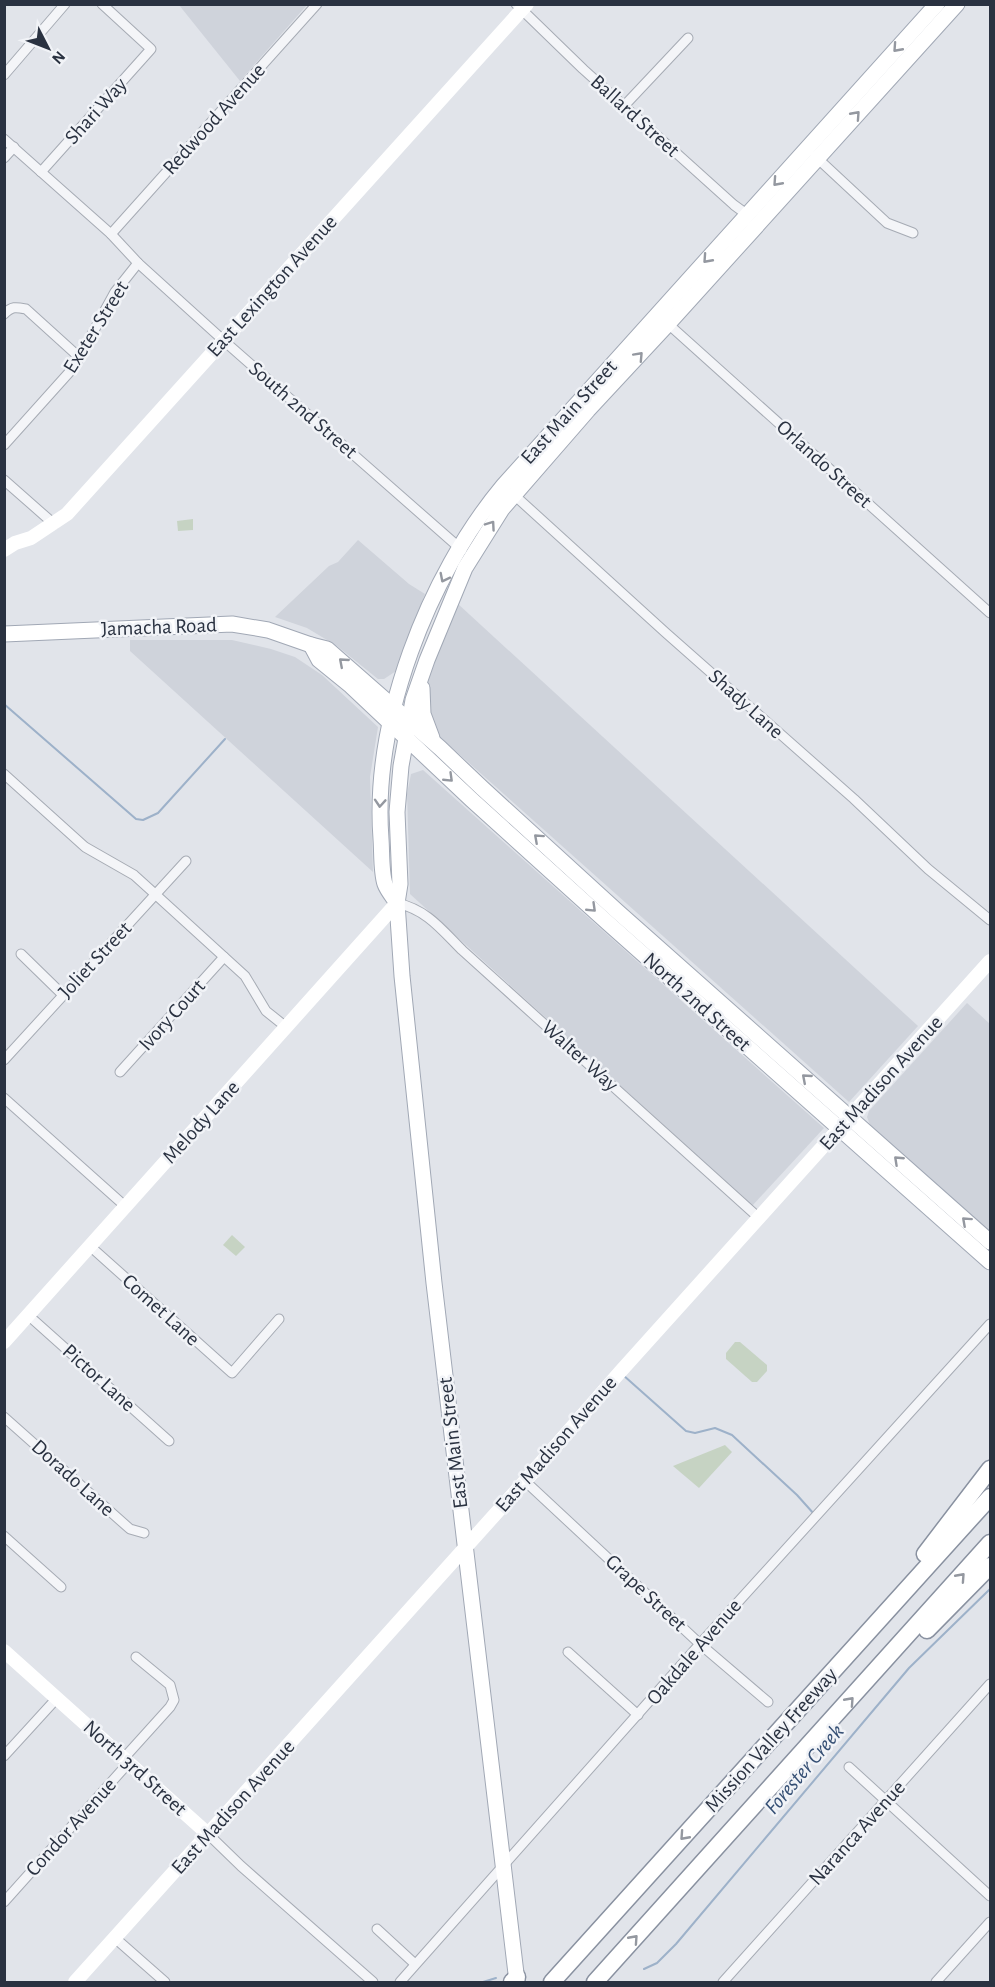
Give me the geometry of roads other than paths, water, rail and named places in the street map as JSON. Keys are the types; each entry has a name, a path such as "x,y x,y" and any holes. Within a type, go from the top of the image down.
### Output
{"highway":[{"path":"830,1674 990,1469"},
{"name":"Mission Valley Freeway","path":"552,1983 990,1497"},
{"name":"Mission Valley Freeway","path":"595,1983 990,1543"},
{"path":"866,1683 892,1665 990,1566"}],"main road":[{"name":"East Main Street","path":"812,154 937,4"},
{"name":"East Main Street","path":"397,903 385,885 379,812 383,762 390,724 402,679 429,608 465,553 490,501 509,490 753,218 957,4"},
{"name":"East Main Street","path":"465,553 445,615 423,670 409,720 400,772 397,812 400,884 397,903 402,976 426,1208 515,1981"},
{"name":"Jamacha Road","path":"4,634 232,624 268,630 327,649 409,720"},
{"path":"311,645 320,660 406,738"},
{"path":"423,670 423,714 434,742"},
{"path":"371,687 391,684 402,679"},
{"name":"North 2nd Street","path":"409,720 489,794 576,882 626,939 718,1021 990,1242"},
{"name":"North 2nd Street","path":"406,738 549,868 576,882"},
{"path":"400,772 410,761 422,757 430,760"},
{"name":"North 2nd Street","path":"576,882 574,886 585,888 602,896 749,1027 844,1123 990,1262"},
{"path":"626,939 628,936 635,935 647,938"},
{"path":"718,1021 730,1027 746,1029 749,1027"}],"street":[{"path":"4,75 65,4"},
{"name":"Shari Way","path":"41,172 151,49 102,4"},
{"name":"Redwood Avenue","path":"111,234 317,4"},
{"name":"Ballard Street","path":"521,6 624,106 734,205 753,218"},
{"name":"East Lexington Avenue","path":"4,550 30,538 67,514 521,6"},
{"path":"624,106 688,39"},
{"name":"South 2nd Street","path":"4,139 111,234 138,263 223,340 465,553"},
{"path":"4,158 14,147"},
{"path":"812,154 887,223 913,233"},
{"name":"Exeter Street","path":"4,445 62,381 79,357 114,292 138,263"},
{"path":"4,314 16,306 26,309 79,357"},
{"name":"Orlando Street","path":"663,319 990,613"},
{"path":"4,480 54,524"},
{"name":"Shady Lane","path":"509,490 928,869 990,920"},
{"path":"4,774 85,847 134,875 156,894 245,976 266,1011 286,1027"},
{"name":"Joliet Street","path":"4,1060 186,861"},
{"name":"Melody Lane","path":"4,1342 397,903"},
{"name":"Walter Way","path":"397,903 414,907 430,918 462,950 759,1218"},
{"path":"21,954 63,995"},
{"name":"Ivory Court","path":"120,1072 224,957"},
{"name":"East Madison Avenue","path":"75,1983 990,960"},
{"path":"4,1098 126,1207"},
{"name":"Comet Lane","path":"91,1247 232,1373 279,1319"},
{"name":"Pictor Lane","path":"28,1316 169,1441"},
{"name":"Oakdale Avenue","path":"400,1983 700,1644 990,1324"},
{"name":"Dorado Lane","path":"4,1417 130,1529 144,1533"},
{"name":"Grape Street","path":"525,1481 700,1644 768,1702"},
{"path":"4,1536 61,1587"},
{"name":"North 3rd Street","path":"4,1651 373,1983"},
{"path":"568,1652 638,1715"},
{"name":"Condor Avenue","path":"4,1902 123,1769 124,1758 177,1699 170,1685 136,1657"},
{"name":"Naranca Avenue","path":"723,1983 990,1684"},
{"path":"4,1756 57,1698"},
{"path":"849,1767 990,1896"},
{"path":"936,1983 990,1922"},
{"path":"377,1929 415,1964"},
{"path":"115,1938 165,1983"}],"waterway":[{"path":"4,704 136,819 143,820 158,813 225,739"},
{"path":"623,1375 686,1431 695,1433 715,1428 732,1435 797,1495 814,1514"},
{"name":"Forester Creek","path":"644,1969 657,1963 676,1944 909,1668 990,1589"},
{"name":"Forester Creek","path":"483,1982 496,1978"}]}
